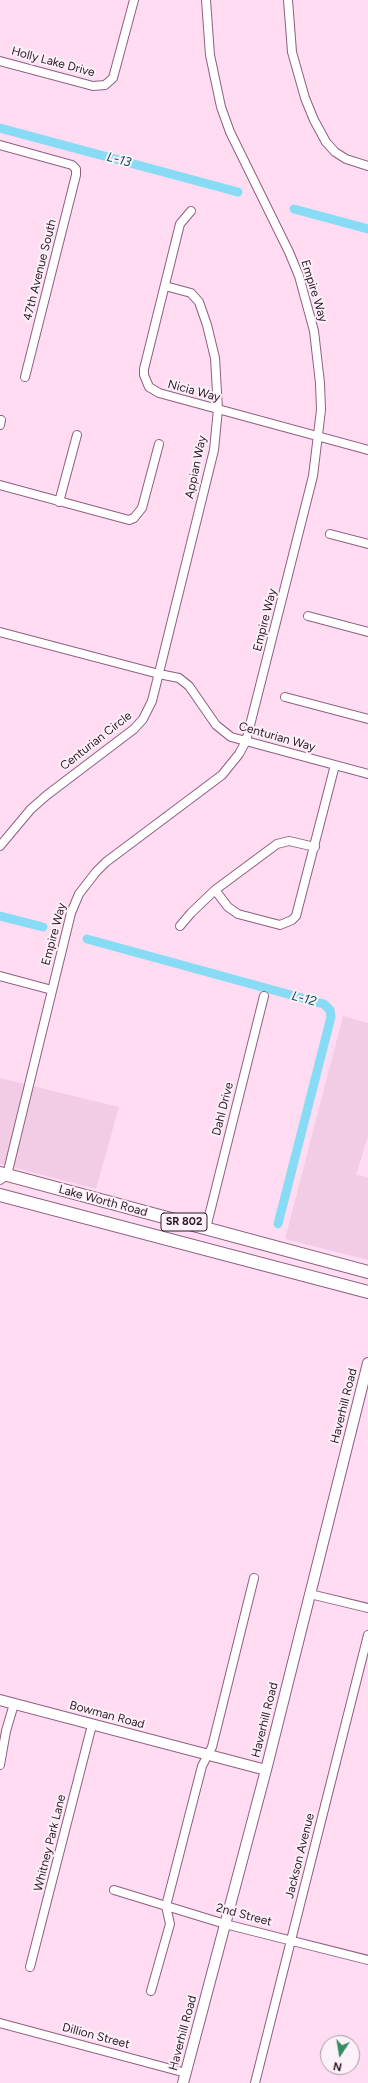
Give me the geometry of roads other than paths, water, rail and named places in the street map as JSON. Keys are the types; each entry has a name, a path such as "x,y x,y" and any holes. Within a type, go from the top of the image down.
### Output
{"main road":[{"name":"Lake Worth Road","path":"2,1176 206,1228 368,1272"},
{"name":"Lake Worth Road","path":"0,1195 368,1292"}],"street":[{"name":"Holly Lake Drive","path":"0,60 93,86 104,85 113,78 134,0"},
{"name":"Empire Way","path":"2,1176 71,913 87,882 106,862 222,775 235,760 246,742 313,476 319,437 320,377 315,337 308,305 289,252 230,132 210,55 206,0"},
{"path":"288,0 292,52 302,90 314,120 326,142 335,152 353,162 368,166"},
{"name":"47th Avenue South","path":"0,145 72,165 76,169 76,175 25,377"},
{"name":"Nicia Way","path":"191,211 180,224 144,369 145,382 159,394 368,450"},
{"name":"Appian Way","path":"159,674 214,450 218,409 218,383 214,354 199,302 191,293 165,286"},
{"path":"59,502 77,435"},
{"path":"0,485 129,520 134,518 142,508 159,444"},
{"path":"330,534 368,544"},
{"path":"308,616 368,632"},
{"path":"0,632 159,674"},
{"name":"Centurian Way","path":"159,674 179,678 185,681 221,730 231,737 368,774"},
{"name":"Centurian Circle","path":"0,846 31,809 139,724 150,707 159,674"},
{"path":"285,697 368,719"},
{"path":"216,890 228,907 238,914 274,924 286,923 296,916 335,765"},
{"path":"180,926 191,913 216,890 278,844 288,841 314,847"},
{"path":"0,976 52,990"},
{"name":"Dahl Drive","path":"206,1228 264,996"},
{"name":"Haverhill Road","path":"184,2083 266,1770 368,1363"},
{"path":"151,1991 170,1924 166,1906 202,1766 212,1747 254,1578"},
{"path":"310,1594 368,1608"},
{"name":"Jackson Avenue","path":"255,2083 368,1636"},
{"name":"Bowman Road","path":"0,1700 208,1756 266,1770"},
{"path":"0,1765 6,1731 14,1704"},
{"name":"Whitney Park Lane","path":"30,1967 92,1725"},
{"name":"2nd Street","path":"114,1890 225,1924 368,1960"},
{"name":"Dillion Street","path":"0,2023 186,2072"}],"waterway":[{"name":"L-13","path":"0,128 238,192"},
{"name":"L-13","path":"294,209 368,229"},
{"name":"L-12","path":"0,916 43,927"},
{"name":"L-12","path":"87,939 324,1004 330,1010 331,1017 278,1224"}]}
